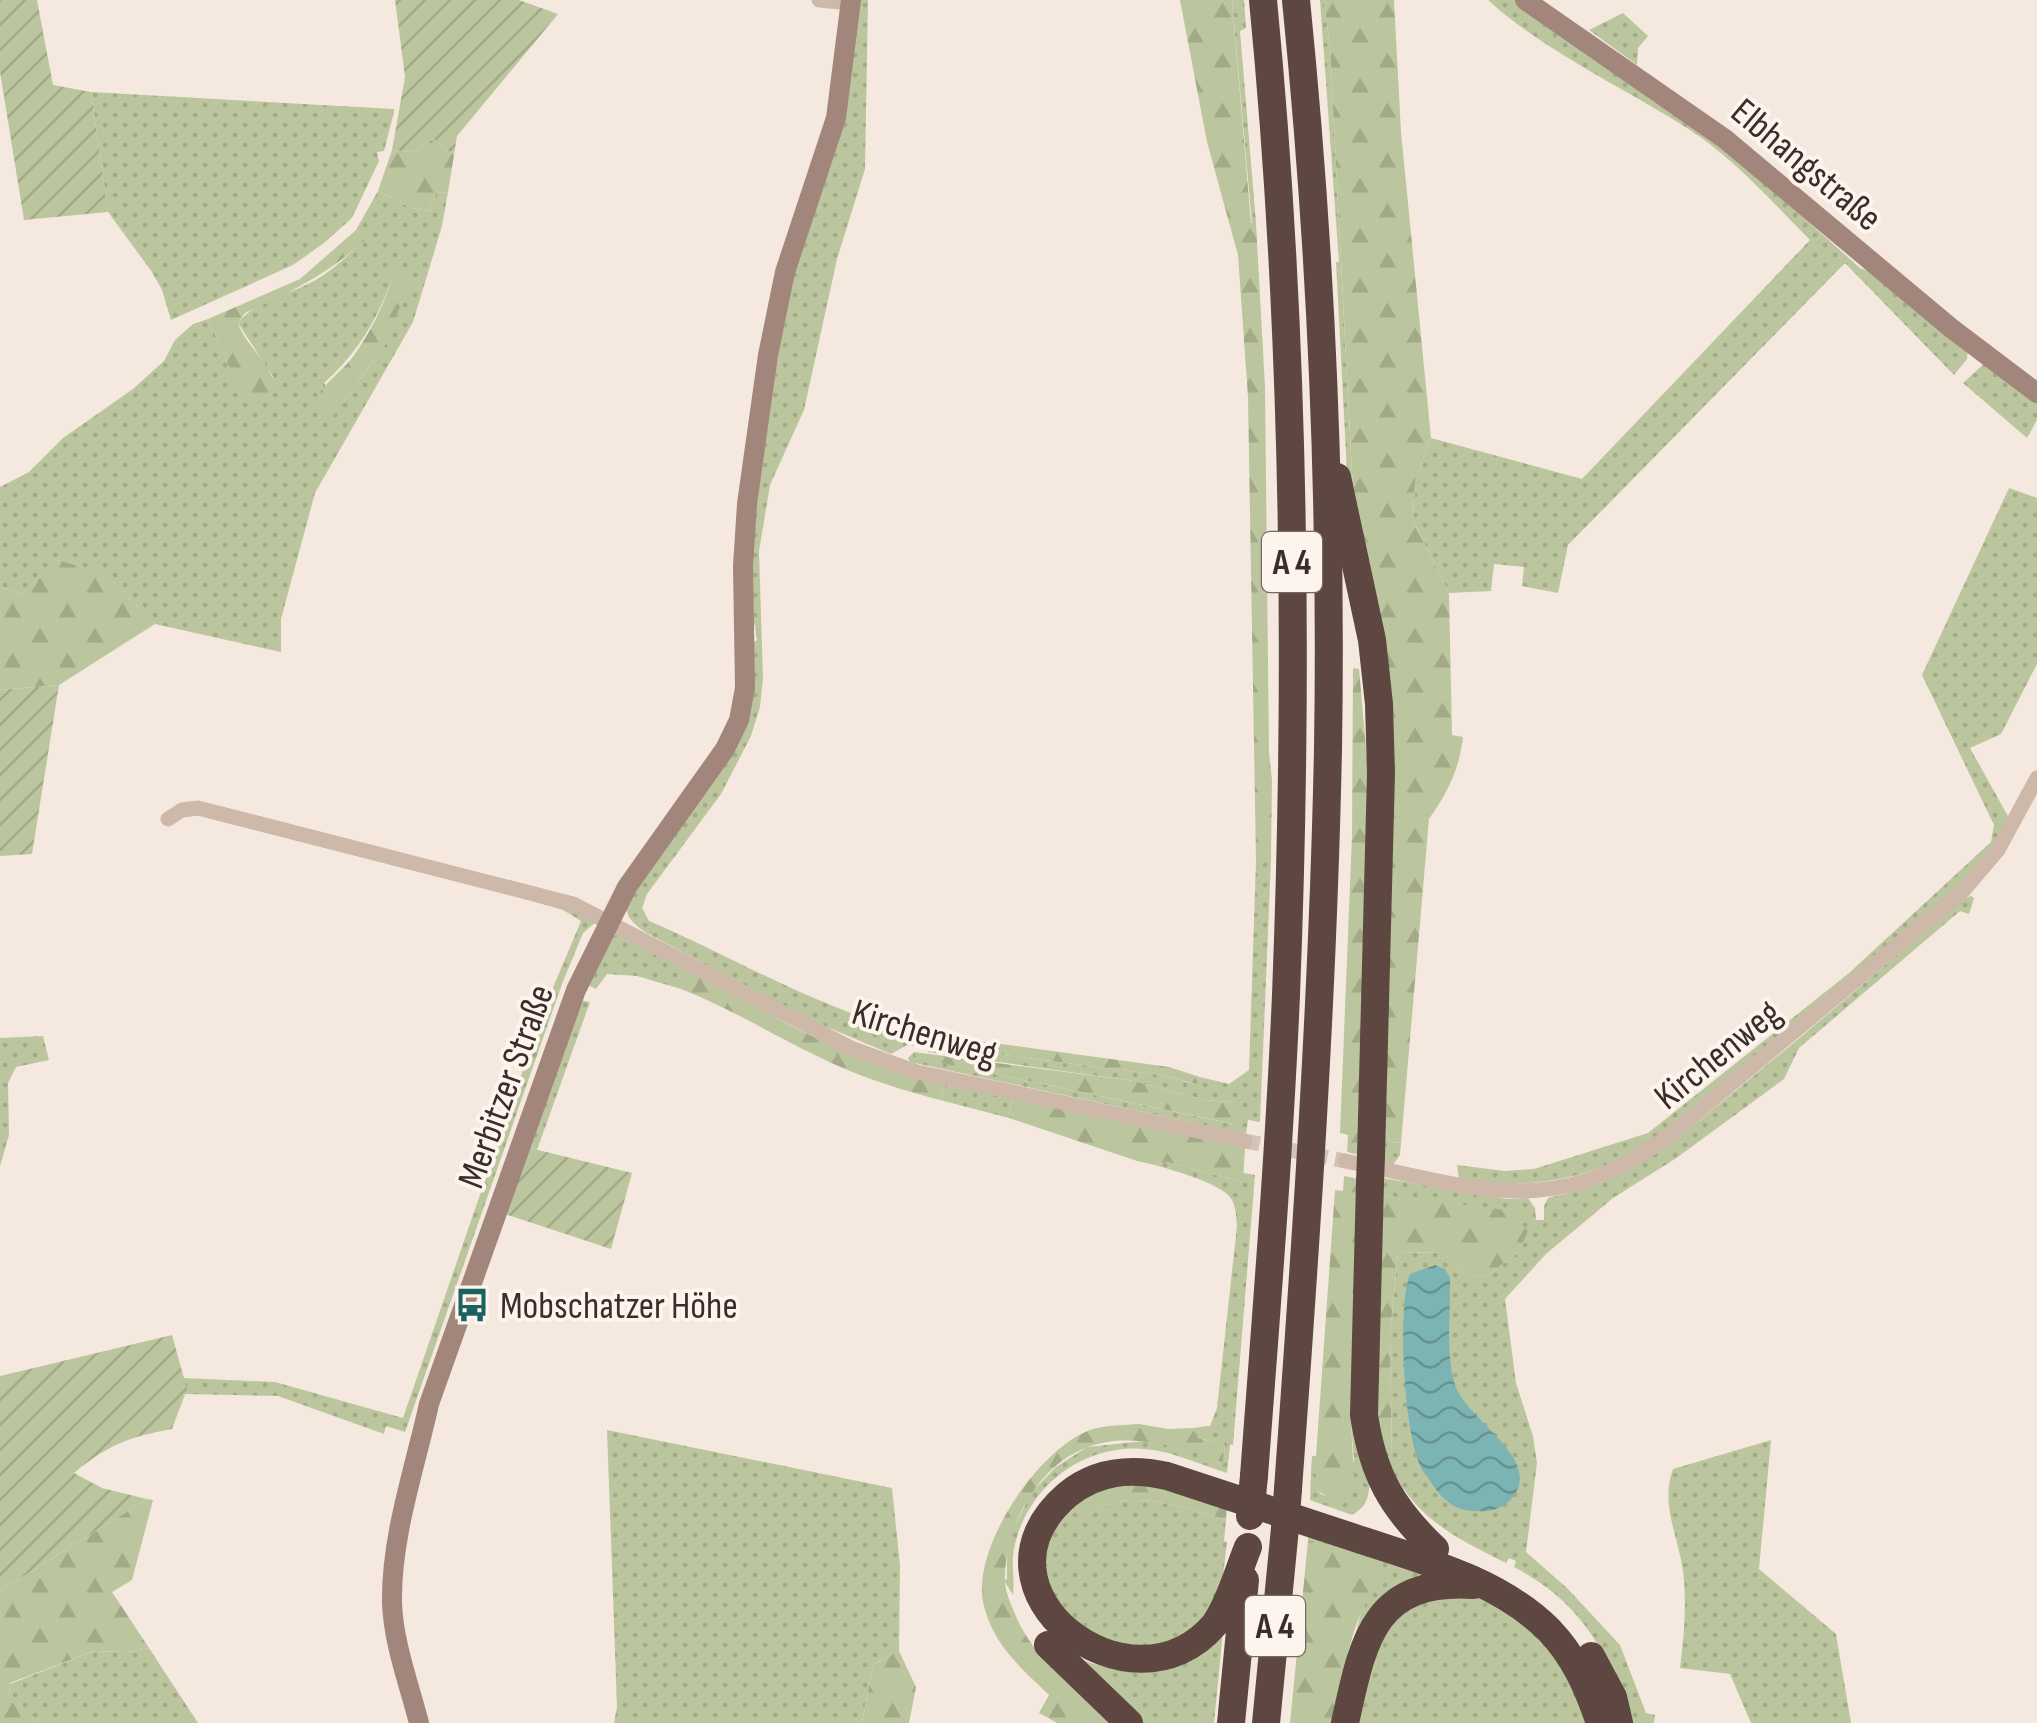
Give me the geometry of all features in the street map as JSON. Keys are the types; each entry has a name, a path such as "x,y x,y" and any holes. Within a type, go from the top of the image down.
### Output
{"highway":[{"name":"A 4","path":"1231,1723 1254,1476 1279,1125 1293,743 1288,364 1262,0"},
{"name":"A 4","path":"1266,1723 1285,1528 1311,1166 1328,694 1323,414 1314,214 1296,0"},
{"path":"1323,414 1372,640 1379,704 1380,773 1362,1167 1364,1415 1369,1451 1397,1510 1435,1549"},
{"path":"1128,1723 1037,1632 1025,1607 1019,1570 1025,1533 1042,1500 1060,1481 1086,1466 1114,1457 1157,1458 1435,1549 1507,1577 1546,1602 1572,1628 1613,1696 1619,1723"},
{"path":"1248,1547 1214,1625 1188,1651 1163,1663 1116,1666 1076,1650 1054,1630 1037,1593 1036,1546 1052,1512 1070,1493 1089,1480 1129,1471 1168,1476 1448,1570 1527,1611 1558,1641 1581,1673 1600,1723"},
{"path":"1345,1723 1356,1670 1370,1634 1384,1613 1401,1597 1423,1587 1480,1586"}],"street":[{"path":"818,0 851,1"},
{"name":"Elbhangstraße","path":"1525,0 1725,139 1920,303 2037,393"},
{"name":"Merbitzer Straße","path":"419,1723 399,1648 392,1606 393,1572 429,1404 569,1007 608,920 627,886 725,750 739,720 745,688 743,566 747,504 768,355 785,272 836,118 851,1"},
{"name":"Kirchenweg","path":"1362,1167 1502,1192 1574,1186 1626,1165 1676,1130 1946,908 1989,864 2037,778"},
{"path":"168,819 182,810 198,808 573,904 608,920"},
{"name":"Kirchenweg","path":"608,920 851,1048 917,1072 1245,1140"}],"green space":[{"path":"0,0 37,0 53,85 91,92 108,212 24,220 0,72"},
{"path":"395,0 519,0 558,14 457,136 454,155 433,139 412,152 392,150 405,77"},
{"path":"858,0 868,0 865,169 837,259 804,410 770,485 759,551 763,678 760,707 751,736 721,794 647,894 642,908 649,921 826,1003 899,1028 935,1035 935,1046 1161,1075 1195,1084 1200,1077 1229,1084 1249,1070 1256,861 1271,861 1260,1122 1248,1120 1246,1134 910,1062 908,1058 914,1052 918,1058 1233,1124 1233,1102 1203,1100 1134,1081 928,1052 927,1047 907,1045 891,1054 808,1019 645,932 628,914 627,900 728,756 750,644 757,640 755,625 750,624 752,545 771,388"},
{"path":"1180,0 1232,0 1251,223 1256,223 1265,387 1271,861 1256,861 1248,397 1238,255 1207,142"},
{"path":"1232,0 1244,0 1246,28 1240,31 1256,223 1252,224"},
{"path":"1320,0 1324,0 1330,48 1352,473 1360,549 1382,636 1392,723 1386,1130 1390,1142 1401,1143 1400,1155 1393,1165 1383,1162 1389,730 1348,492 1339,262"},
{"path":"1324,0 1394,0 1401,132 1431,438 1415,481 1413,520 1449,593 1452,735 1463,737 1452,780 1429,819 1401,1143 1390,1142 1386,1130 1387,999"},
{"path":"1488,0 1516,0 1630,79 1648,98 1727,149 1860,268 1876,274 1968,347 1967,359 1954,375 1845,263 1568,545 1558,593 1522,586 1524,567 1494,564 1491,591 1449,593 1413,520 1415,481 1431,438 1582,479 1810,240 1707,142 1560,53"},
{"path":"1623,13 1648,36 1638,48 1637,65 1589,30"},
{"path":"91,92 394,112 384,151 377,152 379,161 352,218 293,265 171,320 152,272 108,212"},
{"path":"433,139 454,155 448,192 436,193 429,211 411,208 378,191 392,150 412,152"},
{"path":"378,191 411,208 429,211 436,193 448,192 442,226 413,322 315,493 281,619 281,652 155,624 114,583 57,560 21,595 0,587 0,487 29,472 63,438 133,389 164,361 175,340 193,324 208,319 243,397 273,377 238,323 263,303 314,281 334,267 363,241 356,230","holes":["395,271 386,343 338,410 324,383 367,332"]},
{"path":"356,230 364,241 350,253 307,282 245,313 238,323 269,371 275,390 260,398 243,398 208,319 300,279"},
{"path":"395,270 412,275 386,343 338,410 330,419 320,418 315,400 366,337"},
{"path":"1986,362 2037,400 2037,420 2027,438 1963,383"},
{"path":"2009,488 2037,498 2037,664 2001,734 1970,748 2009,818 1994,845 1957,888 1648,1144 1602,1167 1557,1180 1510,1184 1459,1180 1457,1165 1505,1171 1534,1169 1648,1133 1849,973 1991,842 1994,825 1922,675"},
{"path":"56,560 96,571 114,583 155,624 59,685 0,690 0,587 21,595"},
{"path":"1353,668 1359,669 1368,771 1360,1155 1347,1152 1348,1135 1340,1133 1352,835"},
{"path":"59,685 32,854 0,856 0,690"},
{"path":"1971,896 1974,898 1969,914 1960,911 1799,1048 1784,1079 1675,1159 1613,1198 1546,1254 1505,1299 1516,1383 1537,1463 1526,1552 1567,1588 1620,1645 1646,1713 1655,1715 1654,1723 1630,1723 1602,1652 1575,1613 1558,1596 1514,1567 1516,1561 1509,1558 1506,1563 1435,1522 1408,1495 1385,1457 1392,1454 1390,1334 1398,1252 1443,1253 1467,1276 1485,1277 1518,1253 1522,1213 1381,1195 1382,1178 1506,1199 1528,1198 1535,1208 1536,1220 1544,1220 1548,1198 1610,1177 1663,1147"},
{"path":"522,898 572,906 595,923 583,933 562,984 405,1432 386,1426 384,1434 278,1396 185,1394 184,1378 275,1382 403,1418 544,1009 581,921 563,910"},
{"path":"625,936 690,970 681,989 637,976 607,974 596,989 585,984 609,938"},
{"path":"690,970 845,1051 946,1082 940,1100 845,1069 681,989"},
{"path":"579,1000 590,1002 537,1150 530,1148"},
{"path":"935,1035 1169,1067 1200,1077 1196,1084 1161,1075 935,1046"},
{"path":"43,1036 49,1060 16,1067 8,1083 9,1135 0,1166 0,1038"},
{"path":"914,1052 1134,1081 1203,1100 1233,1102 1241,1109 1234,1124 917,1058"},
{"path":"946,1082 1012,1097 1009,1118 940,1100"},
{"path":"1012,1097 1245,1148 1243,1182 1167,1162 1155,1165 1137,1161 1009,1118"},
{"path":"530,1148 632,1173 611,1249 505,1214"},
{"path":"1167,1162 1243,1182 1243,1173 1255,1175 1233,1445 1227,1473 1168,1453 1134,1448 1087,1458 1048,1485 1021,1525 1013,1555 1013,1595 1004,1580 1007,1542 1031,1493 1056,1467 1087,1447 1144,1441 1180,1447 1223,1461 1225,1445 1198,1438 1192,1428 1210,1426 1217,1408 1237,1226 1235,1210 1229,1196 1215,1186 1155,1165"},
{"path":"1344,1176 1359,1179 1351,1421 1354,1479 1343,1498 1319,1491 1316,1474 1311,1471 1312,1456 1316,1456 1335,1190 1343,1191"},
{"path":"1381,1195 1522,1212 1523,1226 1529,1229 1518,1253 1485,1277 1467,1276 1443,1253 1398,1252 1390,1334 1392,1455 1385,1457 1377,1417"},
{"path":"172,1335 187,1389 172,1429 119,1444 74,1473 102,1488 147,1499 0,1591 0,1376"},
{"path":"1351,1421 1369,1485 1368,1497 1352,1515 1310,1500 1311,1471 1316,1474 1316,1488 1322,1495 1343,1498 1354,1460"},
{"path":"1139,1424 1192,1428 1198,1438 1225,1445 1223,1462 1139,1441 1088,1447 1069,1456 1038,1485 1026,1502 1010,1542 1005,1586 1020,1625 1051,1666 1116,1723 1057,1723 1039,1713 1049,1695 1008,1654 987,1617 982,1579 988,1554 1014,1501 1052,1455 1093,1429"},
{"path":"607,1430 892,1488 900,1565 899,1651 873,1665 862,1723 614,1723 617,1707"},
{"path":"1771,1440 1759,1569 1836,1634 1851,1723 1751,1723 1730,1674 1680,1668 1685,1596 1669,1507 1673,1469"},
{"path":"1146,1483 1080,1518 1117,1502 1144,1500 1226,1520 1221,1593 1199,1633 1106,1658 1040,1579 1055,1516"},
{"path":"1146,1483 1227,1506 1226,1520 1144,1500 1117,1502 1080,1518 1072,1508 1096,1490"},
{"path":"147,1499 153,1500 132,1580 112,1592 149,1648 94,1651 10,1683 9,1692 37,1723 0,1723 0,1591"},
{"path":"1308,1530 1442,1575 1351,1653 1361,1612 1371,1591 1317,1541 1308,1541"},
{"path":"1308,1541 1373,1559 1385,1579 1363,1609 1356,1627 1335,1723 1290,1723"},
{"path":"1466,1591 1502,1605 1563,1659 1592,1723 1352,1723 1367,1656 1394,1609"},
{"path":"1224,1621 1214,1723 1141,1723 1083,1660 1126,1670 1143,1668 1173,1656"},
{"path":"149,1648 198,1723 37,1723 9,1692 10,1684 94,1651"},
{"path":"899,1651 916,1687 909,1723 862,1723 873,1665"}],"water":[{"path":"1435,1265 1445,1269 1450,1278 1449,1345 1455,1385 1518,1468 1520,1482 1513,1497 1492,1510 1465,1510 1445,1500 1421,1468 1414,1446 1404,1368 1406,1290 1410,1274"}],"tunnel":[{"path":"1245,1141 1345,1161"}],"place":[{"name":"Mobschatzer Höhe","path":"472,1305"}]}
